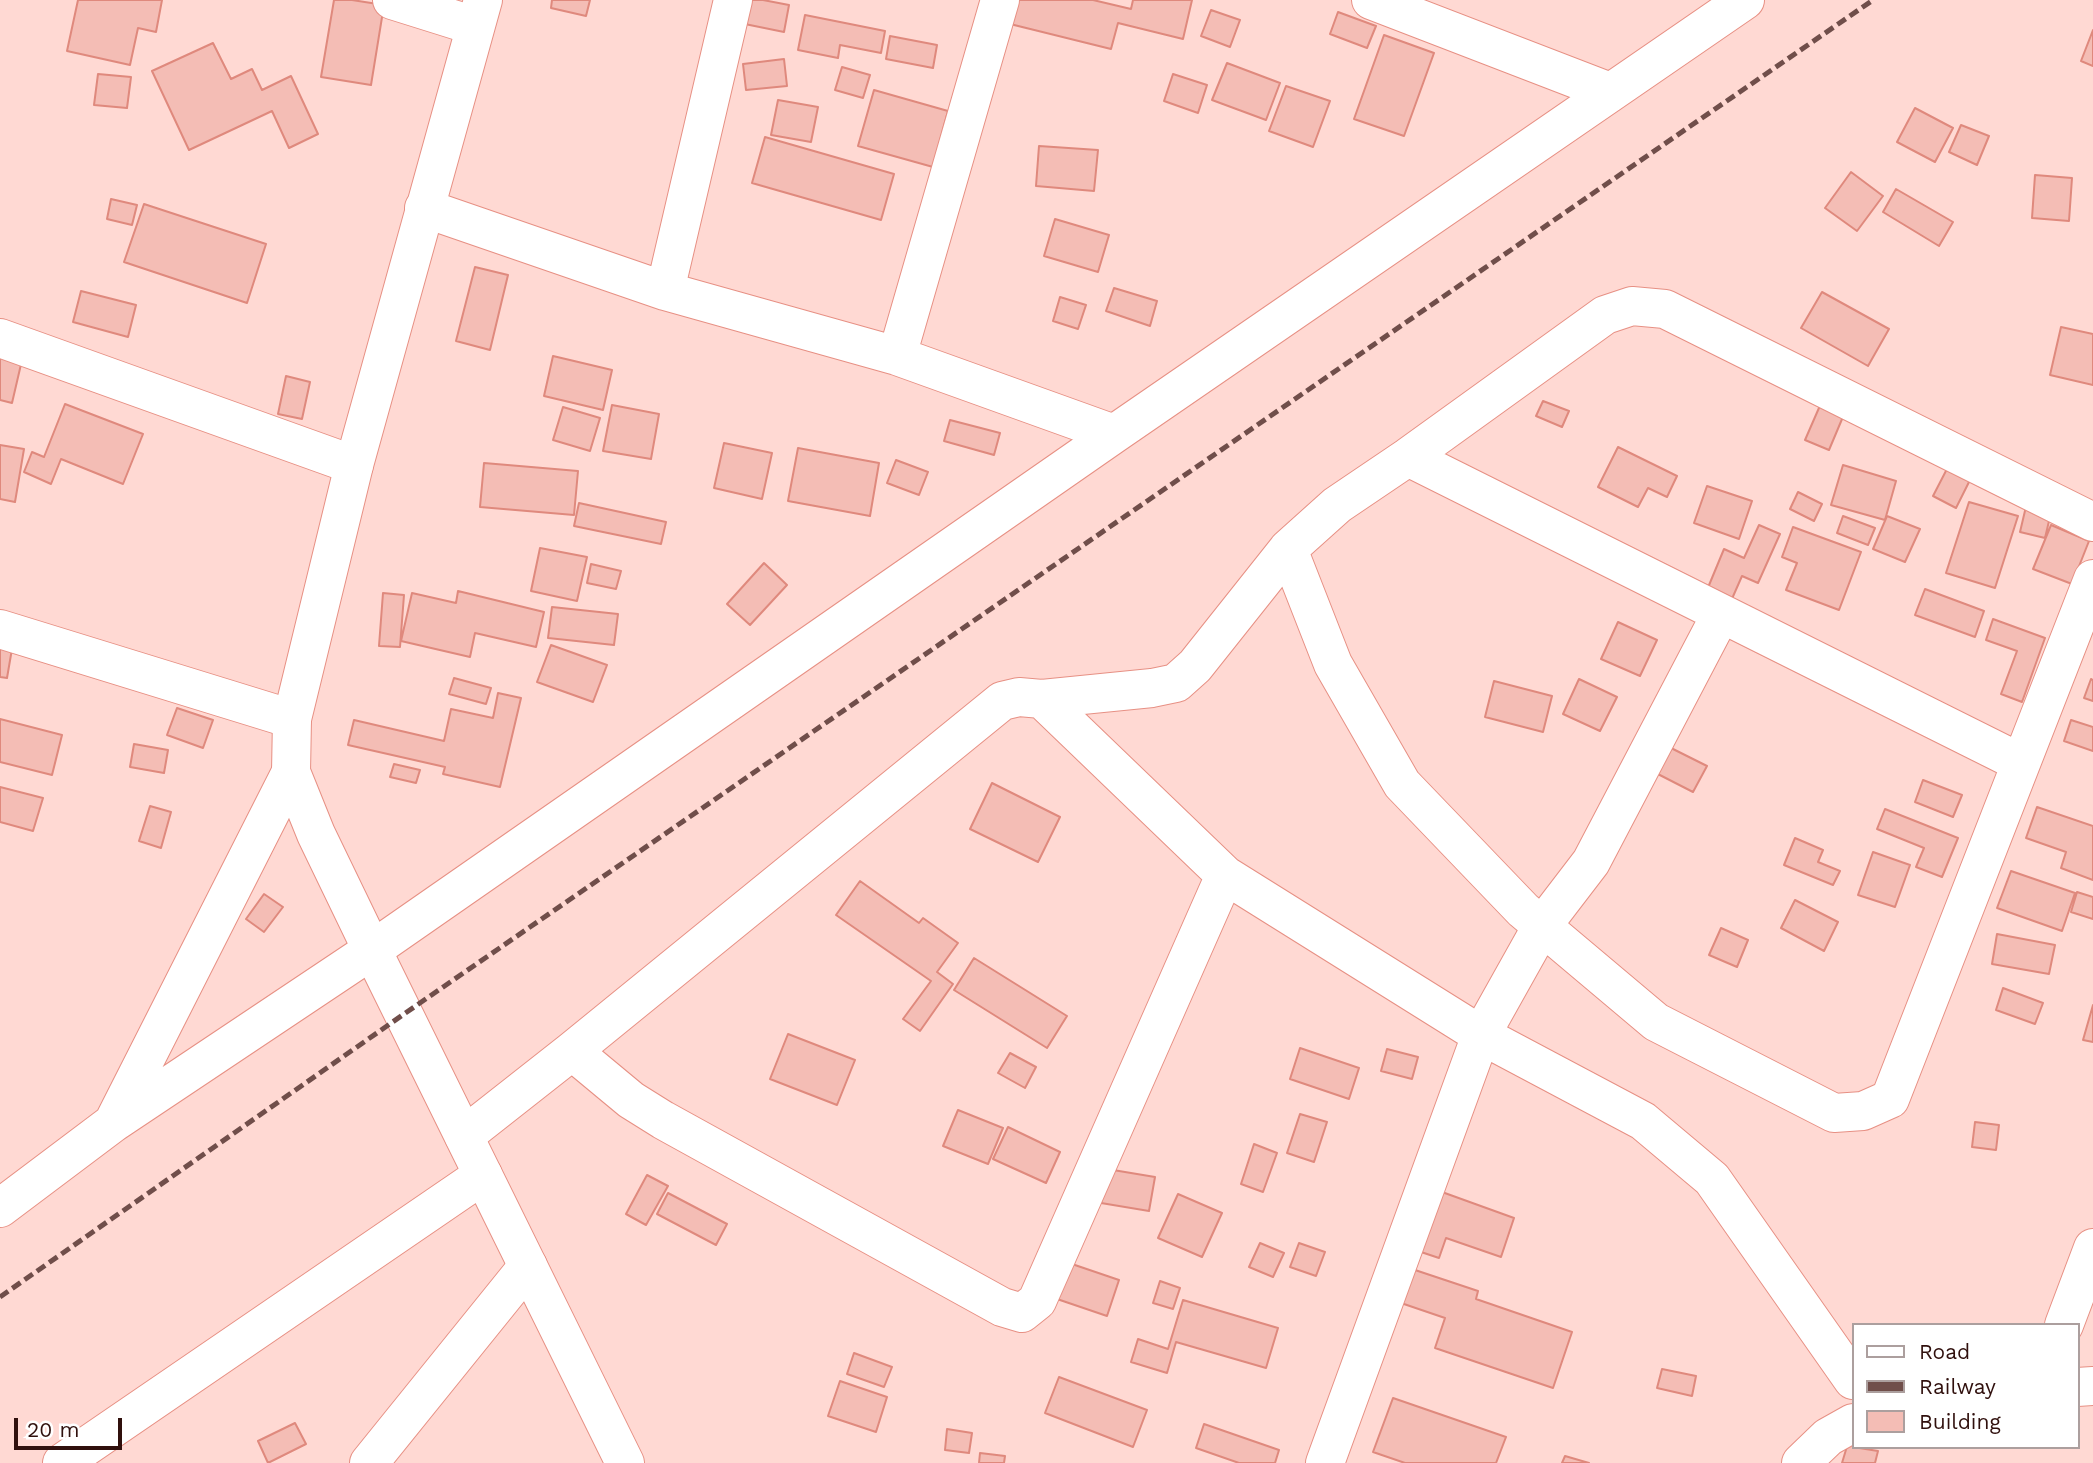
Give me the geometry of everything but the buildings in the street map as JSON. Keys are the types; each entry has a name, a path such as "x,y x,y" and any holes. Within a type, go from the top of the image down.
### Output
{"street":[{"path":"392,0 479,13 354,465 292,719 291,772 372,950 625,1463"},
{"path":"665,291 733,0"},
{"path":"897,356 1000,0"},
{"path":"1371,0 1610,92"},
{"path":"0,1208 113,1123 372,950 1114,434 1745,0"},
{"path":"424,208 665,291 897,356 1114,434"},
{"path":"464,1136 1002,701 1019,697 1042,699 1152,688 1176,683 1195,666 1288,549 1337,505 1408,457 1605,314 1632,306 1665,309 2093,522"},
{"path":"0,338 354,465"},
{"path":"1408,457 2021,763"},
{"path":"1288,549 1333,664 1402,784 1523,909 1656,1022 1834,1113 1863,1111 1890,1099 2093,579"},
{"path":"1325,1463 1482,1035 1542,926 1591,862 1721,614"},
{"path":"0,629 292,719"},
{"path":"1042,699 1225,875 1482,1035 1643,1121 1712,1179 1852,1379"},
{"path":"113,1123 291,772"},
{"path":"572,1051 631,1100 653,1113 1002,1307 1022,1312 1037,1301 1225,875"},
{"path":"62,1463 482,1175"},
{"path":"2065,1323 2093,1248"},
{"path":"369,1463 528,1266"},
{"path":"1801,1463 1828,1437 1852,1424"}],"railway":[{"path":"0,1297 404,1014 1873,0"}]}
